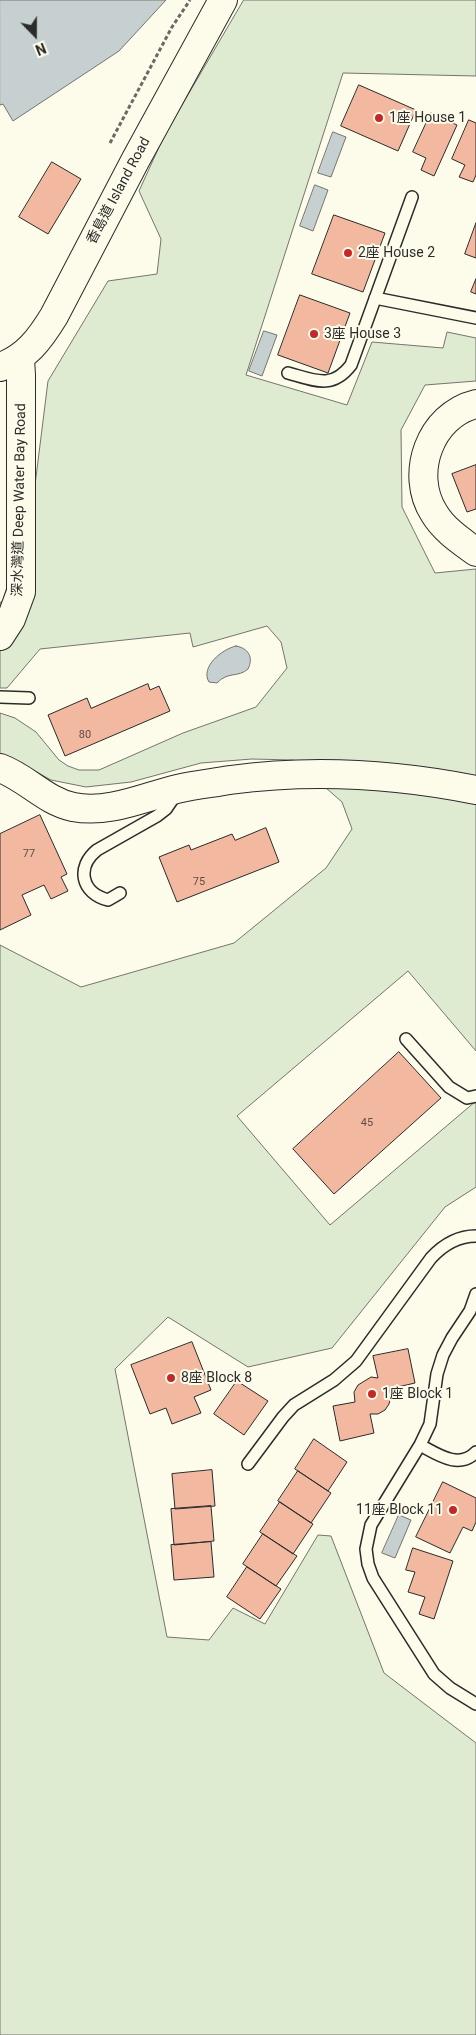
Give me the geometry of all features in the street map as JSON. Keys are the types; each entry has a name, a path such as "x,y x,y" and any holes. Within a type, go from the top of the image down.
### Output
{"street":[{"name":"香島道 Island Road","path":"10,363 39,340 54,316 136,159 223,0"},
{"name":"深水灣道 Deep Water Bay Road","path":"0,636 11,619 21,592 21,375 10,363"},
{"path":"476,404 458,412 446,421 435,434 423,464 423,481 426,497 438,518 455,536 476,552"},
{"path":"0,768 58,802 81,808 106,808 179,788 232,780 286,776 340,775 394,778 448,784 476,790"}],"lane":[{"path":"288,373 319,381 328,381 345,372 351,364 412,197"},
{"path":"375,298 476,318"},
{"path":"0,697 29,698"},
{"path":"120,893 108,900 94,894 85,882 85,864 97,850 157,816 174,799 179,788"},
{"path":"406,1039 449,1088 467,1098 476,1096"},
{"path":"248,1464 294,1405 334,1380 356,1361 439,1249 460,1238 476,1236"},
{"path":"476,1294 470,1311 443,1355 437,1374 430,1424 420,1445 371,1525 366,1549 368,1564 373,1578 434,1674 450,1688 476,1704"},
{"path":"420,1445 447,1459 456,1461 476,1452"}],"path":[{"path":"110,142 172,27 190,0"}],"green space":[{"path":"244,0 476,0 476,76 343,73 246,375 347,405 372,342 443,348 447,332 476,338 476,381 425,385 401,430 402,507 435,573 476,569 476,1051 408,971 237,1116 330,1225 476,1101 476,1187 445,1207 332,1348 248,1367 168,1317 115,1369 167,1637 209,1640 233,1608 265,1624 318,1535 331,1536 384,1673 476,1743 476,2035 0,2035 0,945 81,987 234,943 326,868 352,829 342,802 294,760 252,759 201,763 131,782 86,787 51,780 18,762 0,767 0,713 15,718 36,732 59,760 68,766 79,770 99,770 183,733 256,707 287,668 281,642 267,626 193,647 190,633 40,649 7,688 0,688 0,603 3,600 33,501 48,381 108,281 157,274 161,239 139,191 165,134"}],"shaded area":[{"path":"0,0 166,0 119,51 13,121 3,104 0,105"},
{"path":"333,132 346,137 331,177 318,173"},
{"path":"315,185 328,190 313,231 300,226"},
{"path":"264,331 277,335 262,376 249,371"},
{"path":"236,646 244,649 249,654 250,665 248,669 244,672 225,677 217,683 209,682 207,670 210,665 219,655"},
{"path":"399,1515 411,1520 395,1558 382,1553"}],"building":[{"name":"1座 House 1","path":"359,85 416,110 398,151 341,126"},
{"path":"431,113 457,125 434,176 421,170 426,158 413,152"},
{"path":"469,120 476,123 476,175 473,182 459,177 465,165 452,159"},
{"path":"52,162 81,179 48,234 19,217"},
{"name":"2座 House 2","path":"334,215 385,233 363,292 312,274"},
{"path":"476,223 476,258 465,254"},
{"path":"476,279 476,294 471,292"},
{"name":"3座 House 3","path":"300,295 350,313 328,373 278,355"},
{"path":"476,465 476,509 467,512 452,474"},
{"path":"148,684 150,690 159,686 170,711 65,756 48,715 87,698 91,708"},
{"path":"40,815 67,874 61,877 68,891 51,899 44,885 22,895 31,915 0,930 0,834"},
{"path":"266,828 279,862 177,902 159,857 189,845 191,850 232,834 235,840"},
{"path":"399,1052 441,1098 334,1194 293,1149"},
{"name":"8座 Block 8","path":"192,1342 211,1390 194,1397 201,1413 172,1424 166,1408 150,1414 131,1365"},
{"name":"1座 Block 1","path":"408,1349 415,1383 389,1389 391,1396 385,1410 378,1414 370,1414 374,1433 340,1441 333,1406 355,1402 354,1392 358,1385 371,1377 378,1378 373,1356"},
{"path":"237,1381 268,1401 244,1435 214,1414"},
{"path":"314,1439 347,1462 328,1491 295,1469"},
{"path":"212,1470 215,1506 175,1509 172,1474"},
{"path":"298,1471 331,1493 311,1523 278,1501"},
{"name":"11座 Block 11","path":"443,1482 476,1498 476,1522 472,1531 463,1527 450,1553 416,1537"},
{"path":"280,1502 313,1524 293,1554 260,1532"},
{"path":"211,1506 214,1541 174,1545 171,1509"},
{"path":"263,1534 297,1556 276,1586 243,1564"},
{"path":"211,1542 214,1577 174,1580 171,1545"},
{"path":"413,1548 453,1561 434,1619 419,1614 425,1597 408,1592 415,1572 406,1570"},
{"path":"247,1567 281,1589 260,1619 227,1597"}],"place":[{"name":"1座 House 1","path":"379,118"},
{"name":"2座 House 2","path":"348,253"},
{"name":"3座 House 3","path":"314,334"},
{"name":"8座 Block 8","path":"171,1378"},
{"name":"1座 Block 1","path":"372,1394"},
{"name":"11座 Block 11","path":"453,1510"}]}
